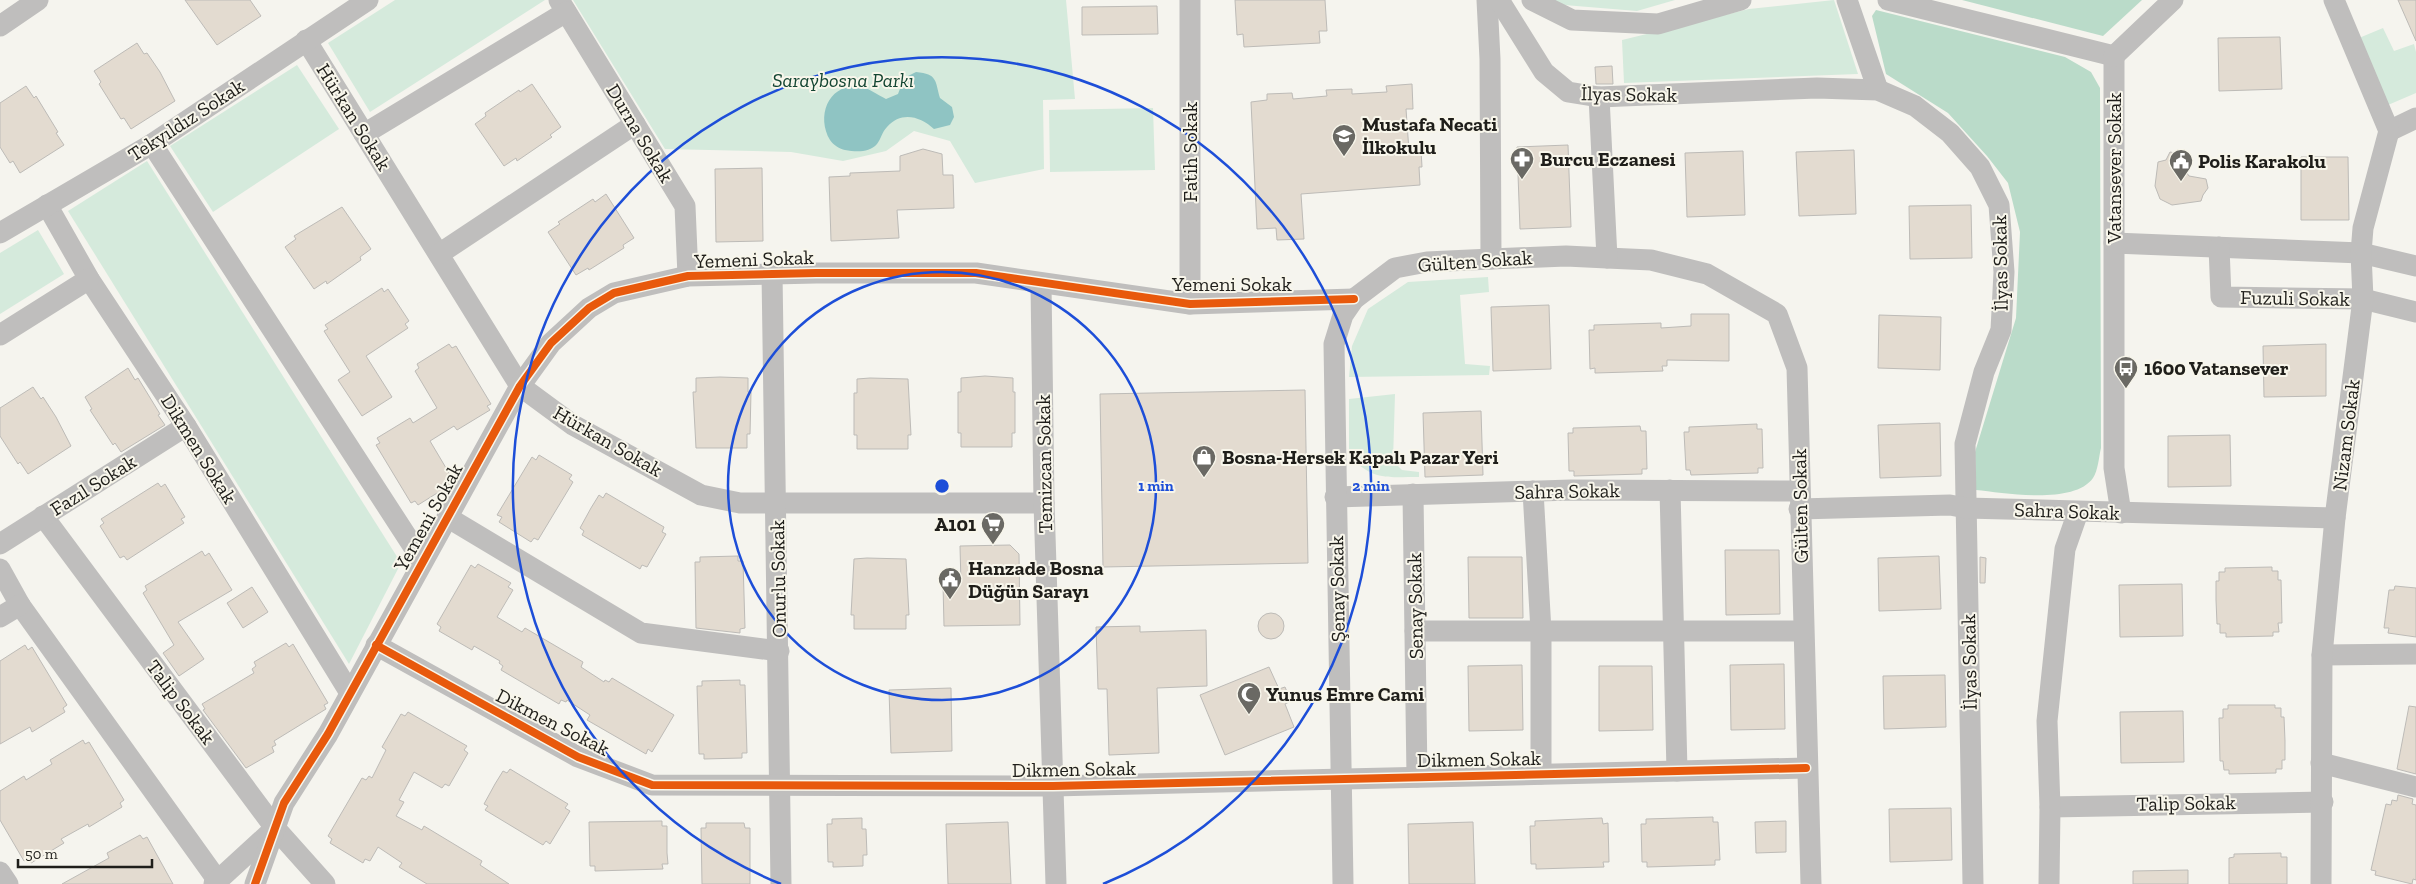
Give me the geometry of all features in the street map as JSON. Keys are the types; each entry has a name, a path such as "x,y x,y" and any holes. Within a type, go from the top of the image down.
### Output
{"street":[{"path":"0,26 38,0"},
{"name":"Tekyıldız Sokak","path":"0,233 152,144 368,0"},
{"name":"Fatih Sokak","path":"1190,0 1190,304"},
{"path":"1487,0 1490,59 1491,258"},
{"name":"İlyas Sokak","path":"1499,0 1544,72 1568,92 1599,97 1816,88 1878,90 1915,106 1950,133 1980,167 1999,204 2004,272 2001,330 1984,372 1965,444 1973,884"},
{"path":"1532,0 1572,20 1658,24 1739,0"},
{"path":"1848,0 1878,90"},
{"path":"1888,0 2114,56 2173,0"},
{"path":"2334,0 2389,131 2416,118"},
{"path":"364,134 563,6"},
{"name":"Durna Sokak","path":"563,6 685,206 688,276"},
{"name":"Hürkan Sokak","path":"306,40 520,386 573,425 701,495 740,503 1044,503"},
{"name":"Vatansever Sokak","path":"2114,56 2114,468 2121,513"},
{"path":"1599,97 1607,258"},
{"path":"439,254 635,124"},
{"name":"Nizam Sokak","path":"2321,884 2323,802 2321,763 2322,656 2336,518 2364,299 2363,228 2389,131"},
{"path":"152,144 422,560"},
{"name":"Dikmen Sokak","path":"47,205 89,279 186,426 350,693"},
{"path":"2114,243 2362,254 2416,266"},
{"name":"Fuzuli Sokak","path":"2219,247 2221,297 2364,299 2416,312"},
{"name":"Gülten Sokak","path":"1354,299 1394,268 1427,262 1566,256 1651,260 1707,274 1777,314 1797,368 1806,768 1811,884"},
{"name":"Yemeni Sokak","path":"216,883 275,828 284,803 328,734 422,560 520,386 550,343 590,308 614,293 688,276 976,273 1041,284 1190,304 1354,299"},
{"name":"Onurlu Sokak","path":"772,274 777,504 781,884"},
{"path":"0,335 89,279"},
{"name":"Temizcan Sokak","path":"1041,284 1044,503 1056,884"},
{"name":"Şenay Sokak","path":"1343,884 1335,497 1334,344 1343,315 1354,299"},
{"name":"Fazıl Sokak","path":"0,544 186,426"},
{"path":"1670,490 1676,771"},
{"name":"Sahra Sokak","path":"1335,497 1533,491 1670,490 1799,500 1950,505 1966,508 2336,518"},
{"path":"1533,491 1542,631 1541,774"},
{"name":"Senay Sokak","path":"1413,494 1417,777"},
{"path":"2049,884 2050,806 2047,721 2064,549 2078,512"},
{"name":"Talip Sokak","path":"43,516 275,828 325,884"},
{"path":"446,517 642,633 779,651"},
{"path":"0,569 20,605 216,883"},
{"path":"0,617 20,605"},
{"path":"1415,631 1803,631"},
{"name":"Dikmen Sokak","path":"376,646 578,757 652,785 1053,786 1806,768"},
{"path":"2322,656 2416,654"},
{"path":"2321,763 2416,787"},
{"name":"Talip Sokak","path":"2050,806 2323,802"},
{"path":"255,884 275,828"},
{"path":"0,872 8,884"}],"green space":[{"path":"395,0 545,0 370,112 328,43"},
{"name":"Saraybosna Parkı","path":"573,0 1066,0 1075,99 1043,100 1044,169 975,183 950,141 914,131 886,151 843,161 791,152 665,149"},
{"path":"1544,0 1675,0 1637,11 1552,4"},
{"path":"1834,0 1858,74 1624,83 1622,40 1749,9"},
{"path":"1962,0 2142,0 2103,36"},
{"path":"1876,10 2065,57 2091,72 2100,88 2101,448 2093,478 2084,486 2071,492 2021,495 1976,490 1975,452 2016,318 2020,232 2008,183 1987,156 1948,113 1886,74 1872,16"},
{"path":"2383,28 2394,51 2414,44 2416,52 2416,93 2388,105 2359,38"},
{"path":"297,65 339,129 213,212 170,146"},
{"path":"1153,108 1155,170 1050,172 1049,110"},
{"path":"147,161 401,563 349,664 68,211"},
{"path":"38,230 64,274 0,314 0,253"},
{"path":"1488,277 1489,292 1460,295 1465,364 1490,366 1489,375 1349,377 1352,346 1368,309 1408,282"},
{"path":"1395,394 1393,461 1402,470 1419,472 1419,477 1389,477 1373,474 1349,456 1349,399"}],"water":[{"path":"916,72 932,77 936,83 940,98 952,107 954,117 950,125 934,129 917,118 904,117 892,122 885,129 877,144 870,149 858,151 845,150 831,142 824,121 825,112 828,103 839,90 859,86 869,89 886,99 898,94 904,78"}],"building":[{"path":"185,0 250,0 261,16 217,45"},
{"path":"1235,0 1325,0 1327,31 1319,31 1320,43 1244,47 1243,34 1237,35"},
{"path":"2398,0 2416,0 2416,41"},
{"path":"1157,6 1158,34 1082,35 1082,7"},
{"path":"2280,37 2282,89 2219,91 2218,38"},
{"path":"137,43 144,54 147,53 160,72 175,101 131,129 124,118 121,119 99,84 101,82 94,71"},
{"path":"1612,66 1613,84 1596,84 1595,67"},
{"path":"532,84 561,127 550,135 552,137 517,161 516,158 504,166 475,124 486,116 485,113 519,90 520,92"},
{"path":"1412,84 1413,109 1406,109 1409,151 1421,150 1422,167 1419,167 1420,185 1301,194 1304,239 1277,240 1276,228 1257,229 1251,102 1267,100 1267,94 1292,93 1293,99 1327,96 1326,90 1352,89 1352,94 1387,92 1386,86"},
{"path":"26,86 34,98 36,96 64,145 20,173 13,161 10,163 0,147 0,103"},
{"path":"1568,145 1571,227 1520,229 1517,147"},
{"path":"923,149 942,154 943,175 953,175 954,208 897,210 899,238 831,241 829,177 850,176 850,173 900,171 900,156"},
{"path":"1854,150 1856,214 1799,216 1796,152"},
{"path":"1743,151 1745,215 1687,217 1685,153"},
{"name":"Polis Karakolu","path":"2170,152 2181,154 2182,166 2189,176 2206,179 2208,188 2201,201 2172,205 2160,199 2155,186 2158,162 2166,160"},
{"path":"2301,157 2348,157 2349,220 2301,220"},
{"path":"762,168 763,241 716,242 715,169"},
{"path":"606,194 634,238 623,245 624,248 589,270 588,268 576,275 548,232 560,224 558,222 593,199 595,202"},
{"path":"1971,205 1972,258 1910,259 1909,206"},
{"path":"342,207 371,249 360,257 361,260 327,284 326,281 314,289 285,247 296,239 294,236"},
{"path":"382,288 384,292 388,289 409,321 405,324 408,328 366,356 392,397 362,416 338,380 350,372 324,331 328,329 325,325"},
{"path":"1549,305 1551,369 1493,371 1491,307"},
{"path":"1691,314 1729,314 1729,361 1667,360 1667,366 1662,366 1663,371 1595,373 1595,368 1590,369 1589,330 1594,330 1594,325 1661,323 1661,328 1691,326"},
{"path":"1879,315 1941,317 1940,370 1878,368"},
{"path":"449,344 452,348 456,346 491,404 487,406 490,410 457,430 454,426 430,441 452,478 448,481 450,485 418,505 415,501 411,503 376,445 380,443 377,438 410,418 413,423 437,408 415,371 419,368 417,364"},
{"path":"2326,344 2326,396 2264,397 2263,346"},
{"path":"128,368 135,380 138,378 165,425 121,452 115,443 113,445 90,410 92,409 85,397"},
{"path":"985,376 1013,378 1015,433 1012,433 1012,447 961,447 961,433 958,433 958,392 961,392 961,378"},
{"path":"696,378 748,378 748,392 751,392 750,434 747,434 747,448 696,448 693,392 696,392"},
{"path":"857,379 908,379 911,435 908,435 908,449 857,449 857,435 854,435 854,393 857,393"},
{"path":"33,387 41,399 43,397 56,417 71,446 28,474 20,462 18,464 0,436 0,408"},
{"name":"Bosna-Hersek Kapalı Pazar Yeri","path":"1305,390 1308,563 1103,567 1100,394"},
{"path":"1481,411 1483,475 1425,477 1423,413"},
{"path":"1940,423 1941,476 1880,478 1878,425"},
{"path":"1757,424 1757,429 1762,429 1763,468 1758,468 1758,473 1691,475 1690,470 1686,470 1684,432 1689,432 1689,427"},
{"path":"1640,426 1641,431 1646,431 1647,469 1642,469 1642,474 1574,476 1574,471 1569,471 1568,433 1573,433 1573,428"},
{"path":"2230,435 2231,486 2168,487 2168,436"},
{"path":"539,455 572,475 569,479 573,482 538,540 534,538 531,542 499,522 502,517 497,515 532,457 536,460"},
{"path":"158,483 161,487 165,484 185,517 181,519 184,523 127,560 124,556 120,558 100,526 104,523 101,519"},
{"path":"606,493 664,527 662,532 666,534 647,567 642,565 640,569 582,535 584,531 580,528 591,508 599,495 603,498"},
{"path":"1010,545 1019,554 1020,625 944,626 943,584 961,584 960,546"},
{"path":"1725,550 1779,550 1780,614 1726,615"},
{"path":"202,551 205,556 209,553 232,590 178,622 204,659 179,676 163,653 174,645 143,593 147,590 145,586"},
{"path":"738,556 738,561 743,561 745,628 740,629 740,633 696,628 695,562 700,562 700,557"},
{"path":"1939,556 1941,609 1879,611 1878,558"},
{"path":"1468,557 1522,557 1523,618 1469,618"},
{"path":"1980,557 1986,558 1985,583 1980,583"},
{"path":"854,559 906,559 909,615 906,615 906,629 854,629 854,615 851,615"},
{"path":"478,564 511,583 508,587 513,590 497,617 522,632 525,628 583,662 581,667 604,682 605,680 609,682 612,678 674,715 652,752 648,749 646,754 587,720 590,715 567,700 566,702 561,700 559,704 501,670 503,666 499,663 500,661 474,646 472,650 439,631 441,627 437,624 471,565 475,568"},
{"path":"2272,567 2272,571 2278,571 2278,580 2281,580 2282,623 2278,623 2279,632 2273,632 2273,636 2226,637 2226,633 2220,633 2220,624 2217,624 2216,600 2216,581 2219,581 2219,572 2225,572 2225,568"},
{"path":"2182,584 2183,636 2120,637 2119,585"},
{"path":"2395,586 2416,588 2416,637 2388,633 2389,628 2384,628 2389,590 2394,590"},
{"path":"252,587 268,612 243,628 227,603"},
{"path":"1271,613 1280,617 1284,626 1280,635 1271,639 1262,635 1258,626 1262,617"},
{"path":"1140,626 1140,632 1206,630 1207,686 1157,688 1159,753 1109,755 1107,689 1098,689 1096,627"},
{"path":"286,643 289,647 293,644 328,703 324,705 326,709 274,741 276,745 272,747 274,752 246,768 203,710 205,709 202,704 254,673 252,669 256,666 254,662"},
{"path":"25,645 28,650 32,647 67,705 63,708 65,712 32,732 30,727 0,744 0,661"},
{"path":"1784,664 1785,729 1731,730 1730,665"},
{"path":"1522,665 1523,730 1469,731 1468,666"},
{"path":"1599,666 1652,666 1653,730 1599,731"},
{"name":"Yunus Emre Cami","path":"1269,667 1279,689 1285,687 1291,701 1285,704 1294,727 1225,755 1200,695"},
{"path":"1945,675 1946,727 1884,729 1883,676"},
{"path":"740,680 740,685 745,685 747,753 742,753 742,758 704,759 704,754 699,754 697,686 702,686 702,681"},
{"path":"951,688 952,751 891,753 889,690"},
{"path":"2228,705 2275,705 2275,708 2281,708 2281,717 2284,717 2285,741 2285,760 2282,760 2282,769 2276,769 2276,773 2229,774 2229,770 2224,770 2223,761 2220,761 2219,718 2223,718 2223,709 2228,709"},
{"path":"2409,706 2416,707 2416,774 2397,769"},
{"path":"2183,711 2184,762 2121,763 2120,712"},
{"path":"408,712 467,746 464,750 468,753 449,786 445,784 442,788 414,772 399,800 404,802 396,816 422,830 424,826 482,861 480,865 509,884 427,884 399,867 402,863 378,847 370,861 365,859 363,863 330,843 332,839 328,836 362,778 366,780 369,776 372,778 386,750 382,747 401,714 405,716"},
{"path":"83,740 85,744 89,742 124,800 120,803 122,807 89,827 88,824 61,839 64,843 31,863 28,858 24,861 0,820 0,791 24,776 26,780 52,764 50,760"},
{"path":"510,769 568,804 565,808 570,811 550,844 546,841 543,845 485,810 488,806 484,804 495,784 503,771 507,773"},
{"path":"2398,795 2413,799 2412,804 2416,805 2416,880 2413,879 2412,884 2375,875 2376,871 2371,870 2386,804 2391,805 2392,800 2397,801"},
{"path":"1951,808 1952,860 1890,862 1889,809"},
{"path":"1713,817 1713,822 1718,822 1720,860 1715,860 1715,865 1647,867 1647,862 1642,862 1641,824 1646,824 1646,819"},
{"path":"862,818 862,829 866,829 867,855 863,855 863,866 833,867 833,862 828,862 827,824 832,824 832,819"},
{"path":"1602,818 1603,824 1608,823 1609,862 1603,862 1604,867 1536,869 1536,864 1531,864 1530,826 1535,826 1535,821"},
{"path":"662,821 662,826 667,826 668,864 662,864 663,869 595,871 595,866 590,866 589,822"},
{"path":"1786,821 1786,852 1756,853 1755,822"},
{"path":"1008,822 1011,884 948,884 946,824"},
{"path":"1473,822 1475,884 1409,884 1408,824"},
{"path":"706,823 744,823 745,828 750,828 750,884 702,884 701,828 706,828"},
{"path":"140,835 143,839 147,837 173,884 62,884 109,858 107,853"},
{"path":"2281,853 2281,857 2287,857 2287,884 2229,884 2229,858 2234,857 2234,854"},
{"path":"2188,870 2188,884 2133,884 2133,871"}],"cycle path":[{"path":"255,884 284,803 328,734 520,386 551,343 589,308 614,293 688,276 816,273 976,273 1190,304 1354,299"},
{"path":"376,645 578,757 652,785 1053,786 1806,768"}],"place":[{"name":"Mustafa Necati İlkokulu","path":"1344,157"},
{"name":"Burcu Eczanesi","path":"1522,180"},
{"name":"Polis Karakolu","path":"2181,182"},
{"name":"1600 Vatansever","path":"2126,389"},
{"name":"Bosna-Hersek Kapalı Pazar Yeri","path":"1204,478"},
{"name":"A101","path":"993,545"},
{"name":"Hanzade Bosna Düğün Sarayı","path":"950,600"},
{"name":"Yunus Emre Cami","path":"1249,715"}]}
